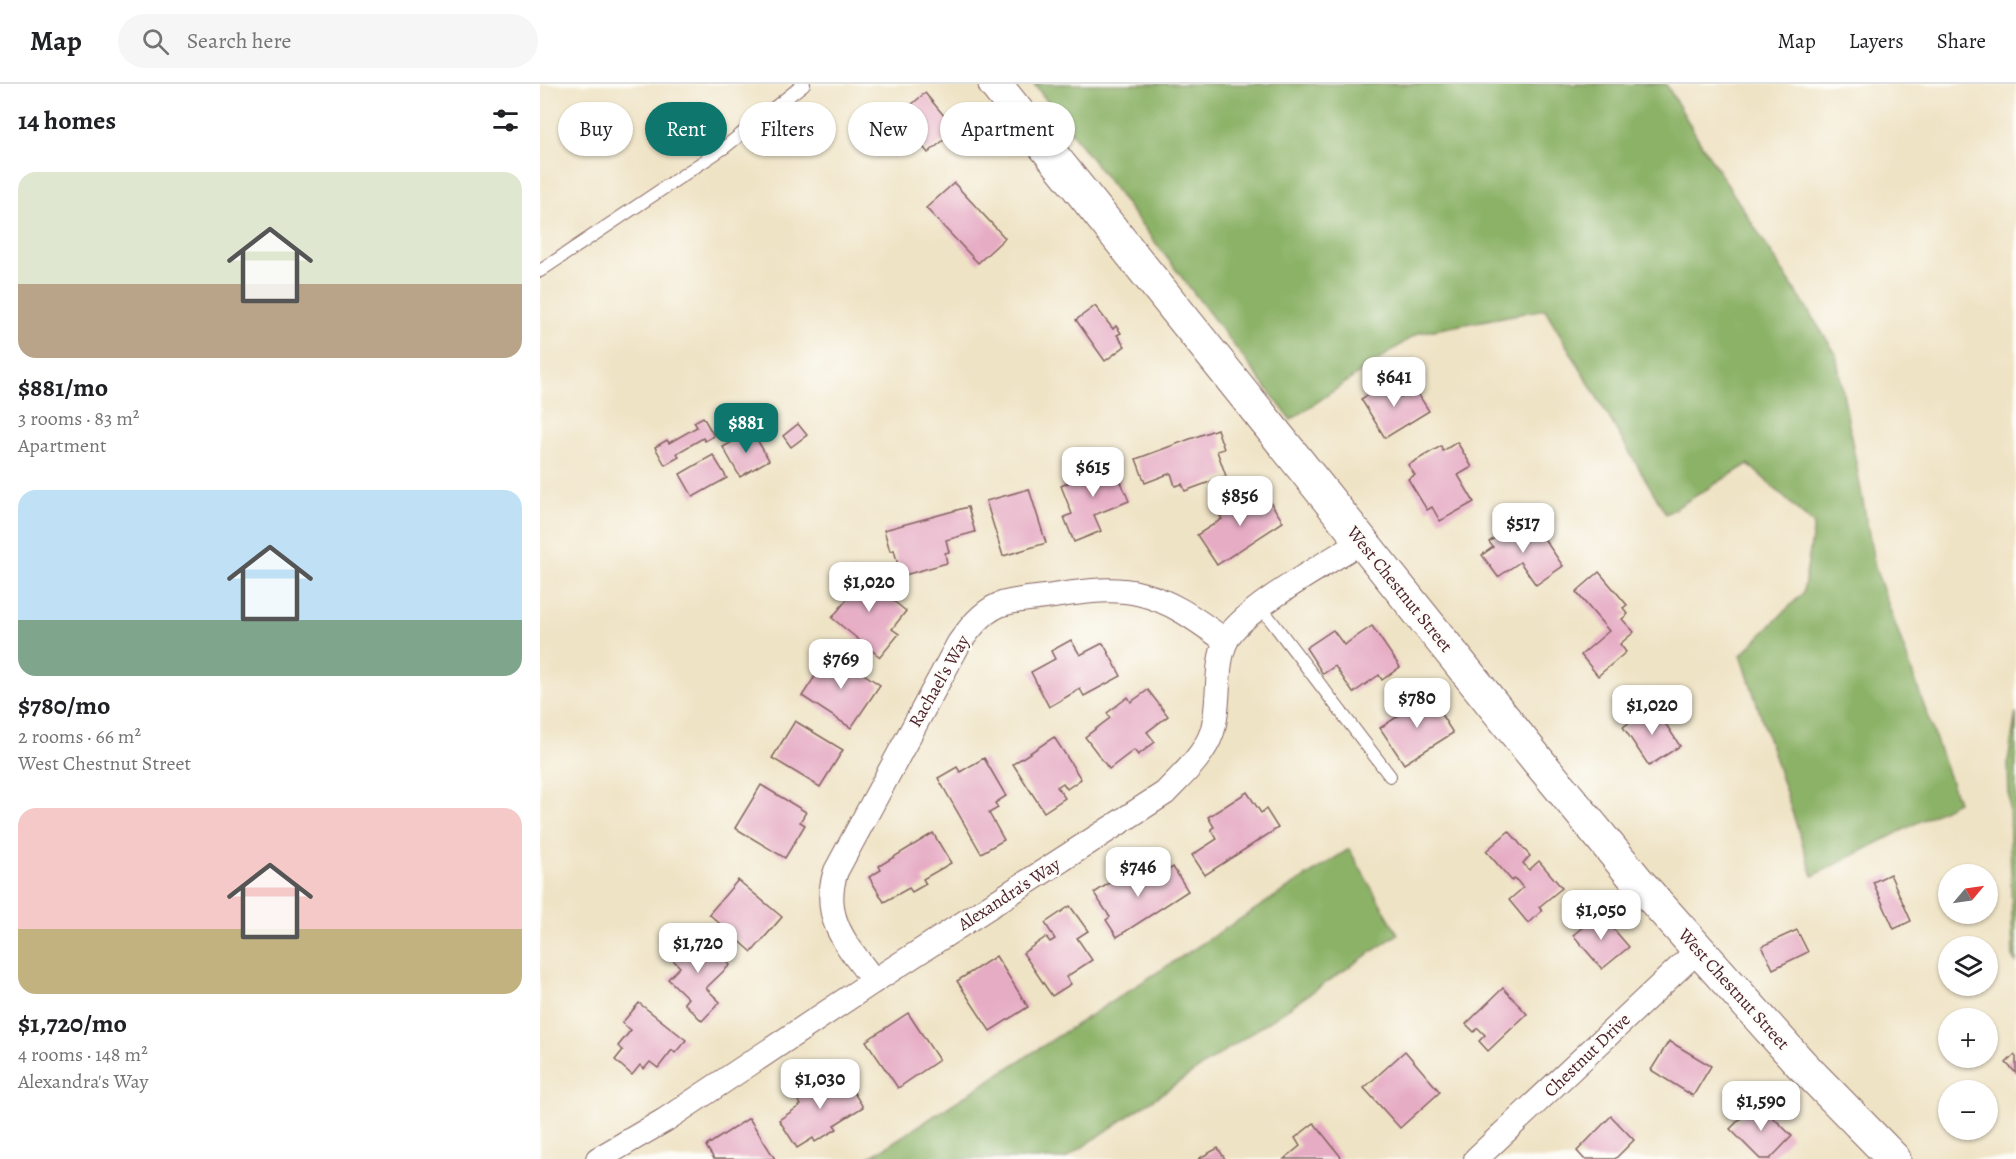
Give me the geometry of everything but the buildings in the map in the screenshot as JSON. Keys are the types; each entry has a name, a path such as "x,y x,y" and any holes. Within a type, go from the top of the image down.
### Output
{"main road":[{"name":"West Chestnut Street","path":"995,84 1539,762 1639,883 1800,1063 1894,1159"}],"street":[{"name":"Alexandra's Way","path":"598,1159 665,1119 874,981 1165,794 1195,761 1212,732 1220,667 1226,641 1238,624 1260,606 1362,541"},
{"name":"Rachael's Way","path":"874,981 846,943 832,915 831,884 953,653 971,627 992,609 1018,600 1098,590 1119,591 1140,593 1178,608 1226,641"},
{"name":"Chestnut Drive","path":"1476,1159 1698,950"}],"lane":[{"path":"540,271 725,147 804,84"},
{"path":"1260,606 1390,776"}],"green space":[{"path":"1034,84 1666,84 1700,142 1836,354 1875,567 1958,802 1813,876 1741,655 1803,593 1814,525 1748,464 1666,514 1545,309 1418,333 1291,420 1075,138 1075,102 1048,102"},
{"path":"2016,713 2016,963 2013,959 2008,761"},
{"path":"1349,849 1398,934 1065,1159 867,1159"}]}
